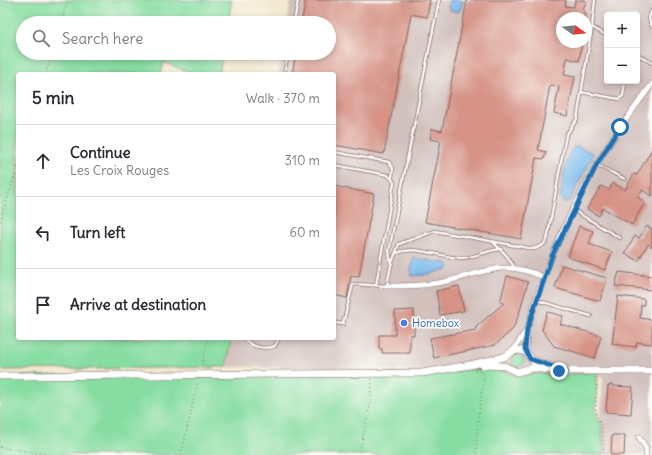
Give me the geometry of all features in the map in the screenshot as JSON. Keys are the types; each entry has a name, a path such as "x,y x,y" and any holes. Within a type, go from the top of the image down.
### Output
{"street":[{"path":"524,370 529,365 527,355 527,329 544,277 573,210 597,164 620,127 652,84"},
{"path":"387,286 440,283 490,269 514,268 527,270 544,277"},
{"path":"509,368 507,361 511,352 527,329"},
{"path":"470,366 521,350 536,362 566,371"},
{"path":"0,376 422,373 470,366 499,365 517,372 532,368 597,372 652,371"},
{"path":"639,437 646,448 646,455"}],"lane":[{"path":"295,16 298,0"},
{"path":"391,265 389,251 439,0"},
{"path":"595,0 592,27 604,34"},
{"path":"652,10 649,14 650,23 652,26"},
{"path":"336,322 343,324 353,284 387,286 391,265 399,244 435,231 534,249 543,246 547,240 566,135 577,119 588,48"},
{"path":"640,56 652,63"},
{"path":"284,72 287,60"},
{"path":"581,92 619,99 622,96 624,84"},
{"path":"336,152 389,162 393,168 392,179 394,182 376,285"},
{"path":"597,164 625,179"},
{"path":"336,165 388,175 392,179"},
{"path":"573,210 620,238"},
{"path":"493,242 508,256 514,268"},
{"path":"396,253 406,249 462,258 501,249"},
{"path":"536,300 591,316"},
{"path":"246,340 253,345 269,348 275,346 278,340"}],"path":[{"path":"63,16 68,0"},
{"path":"47,72 50,60"},
{"path":"0,221 16,172"},
{"path":"181,455 208,340"},
{"path":"470,366 475,370 482,372 484,377 478,418 476,455"},
{"path":"597,372 596,412 602,426 604,455"},
{"path":"359,455 370,405 373,374"},
{"path":"0,447 51,455"}],"shaded area":[{"path":"291,0 652,0 652,455 598,455 603,377 366,369 226,367 231,340 336,340 336,72 278,72 280,60 336,60 336,16 288,16"}],"green space":[{"path":"0,0 232,0 229,16 16,16 16,60 222,60 219,72 191,72 164,62 162,72 16,72 16,340 231,340 226,367 0,370"},
{"path":"520,355 523,356 523,366 516,367 513,366 512,359 513,356"},
{"path":"498,368 516,376 535,373 561,375 597,372 596,412 602,426 604,455 0,455 0,376 422,373"}],"water":[{"path":"449,0 463,0 461,9 458,12 450,10 448,7"},
{"path":"576,146 593,153 593,156 569,201 564,202 560,198 565,169 569,154"},
{"path":"414,258 446,263 449,267 448,269 429,274 412,276 411,269"}],"building":[{"path":"306,0 430,0 427,17 411,14 384,154 336,145 336,72 292,72 295,60 336,60 336,16 303,16"},
{"path":"467,0 566,0 565,6 574,7 575,0 585,0 586,2 583,9 585,12 556,12 556,48 581,48 579,61 567,58 564,75 575,77 567,116 554,113 559,87 550,85 538,150 546,152 544,159 536,158 521,239 425,222 441,141 430,139 432,129 442,131"},
{"path":"652,149 652,196 642,190 637,197 645,202 632,225 603,208 599,216 587,209 601,186 609,190 613,183 625,190 634,174 637,175"},
{"path":"336,186 374,194 359,277 351,276 347,298 336,295"},
{"path":"579,226 593,231 589,244 612,252 605,270 568,257"},
{"path":"647,226 652,229 652,247 648,244 638,261 625,253 635,236 639,238"},
{"path":"562,265 607,278 600,301 555,288"},
{"path":"619,272 652,276 652,290 615,286"},
{"path":"507,276 528,282 513,329 495,345 434,358 430,338 476,330 476,327 504,303 500,302"},
{"path":"459,286 464,311 440,315 436,291"},
{"path":"618,296 644,299 644,305 641,305 640,318 652,320 652,344 637,342 636,347 612,344"},
{"name":"Homebox","path":"414,310 414,335 410,335 410,353 382,353 382,349 379,349 379,335 395,335 395,311"},
{"path":"547,312 563,316 560,324 601,336 595,358 554,346 542,330"},
{"path":"612,384 613,386 633,387 631,414 606,412 608,386"},
{"path":"612,435 625,435 624,455 611,455"}],"place":[{"name":"Homebox","path":"404,323"}],"route":[{"path":"559,371 566,371 552,368 530,359 525,349 529,321 552,256 574,207 597,164 620,127"}]}
